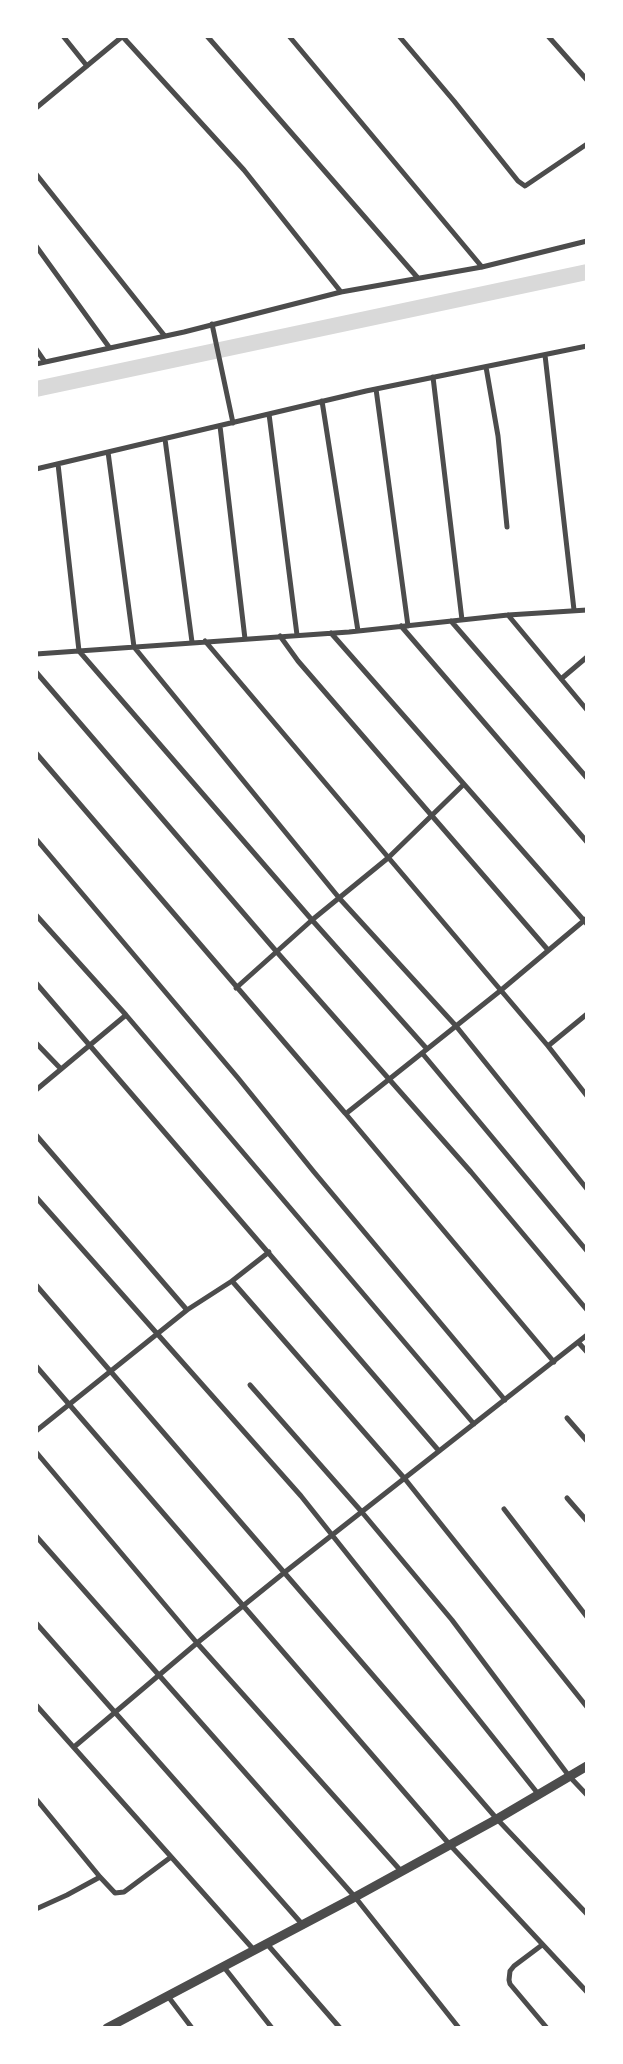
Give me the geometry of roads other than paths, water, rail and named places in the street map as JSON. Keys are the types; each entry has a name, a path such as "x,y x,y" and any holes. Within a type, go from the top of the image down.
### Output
{"street":[{"path":"62,36 87,66"},
{"path":"36,108 122,36 244,170 341,292"},
{"path":"207,36 417,277"},
{"path":"289,36 482,267"},
{"path":"399,36 454,100 518,181 526,186 587,144"},
{"path":"548,36 587,80"},
{"path":"36,174 164,335"},
{"path":"36,364 212,324 341,292 417,277 482,267 587,241"},
{"path":"36,246 109,347"},
{"path":"212,324 233,423"},
{"path":"36,469 322,401 587,346"},
{"path":"36,350 46,362"},
{"path":"545,355 574,610"},
{"path":"486,367 498,436 507,528"},
{"path":"433,377 462,620"},
{"path":"376,389 408,626"},
{"path":"322,401 358,631"},
{"path":"270,414 297,635"},
{"path":"220,426 245,639"},
{"path":"164,439 192,642"},
{"path":"108,452 134,647 340,899 456,1026 587,1188"},
{"path":"58,464 79,651 312,920 427,1049"},
{"path":"36,654 358,631 508,615 587,610"},
{"path":"508,615 587,710"},
{"path":"452,621 587,778"},
{"path":"401,626 587,842"},
{"path":"331,633 586,921 389,1080 345,1113"},
{"path":"280,636 298,661 548,950"},
{"path":"205,641 548,1046 587,1096"},
{"path":"561,679 587,657"},
{"path":"36,672 276,951 472,1172 587,1310"},
{"path":"36,753 345,1113 554,1362"},
{"path":"236,988 312,920 388,858 464,784"},
{"path":"36,839 238,1078 505,1400"},
{"path":"36,915 126,1015 474,1424"},
{"path":"36,983 439,1451"},
{"path":"548,1046 587,1014"},
{"path":"36,1090 126,1015"},
{"path":"36,1043 61,1069"},
{"path":"422,1053 587,1252"},
{"path":"36,1135 187,1310"},
{"path":"36,1197 255,1442 333,1534 539,1795"},
{"path":"36,1430 187,1310 232,1281 269,1252"},
{"path":"232,1281 405,1479 587,1707"},
{"path":"36,1285 497,1819 587,1914"},
{"path":"74,1747 197,1643 285,1572 587,1335"},
{"path":"578,1342 587,1352"},
{"path":"36,1366 450,1845 587,1992"},
{"path":"250,1385 361,1511 452,1620 569,1776 587,1795"},
{"path":"567,1418 587,1442"},
{"path":"36,1452 197,1643 400,1871"},
{"path":"568,1498 587,1521"},
{"path":"504,1510 587,1617"},
{"path":"36,1536 356,1897 458,2028"},
{"path":"36,1623 114,1714 302,1924"},
{"path":"36,1706 254,1950"},
{"path":"107,2028 356,1897 497,1819 587,1766"},
{"path":"36,1799 100,1878 116,1893 119,1894 171,1857"},
{"path":"36,1909 67,1896 100,1878"},
{"path":"267,1944 340,2028"},
{"path":"542,1945 514,1966 510,1971 509,1980 510,1984 547,2028"},
{"path":"223,1966 272,2028"},
{"path":"167,1996 192,2028"}],"waterway":[{"path":"36,389 587,272"}]}
